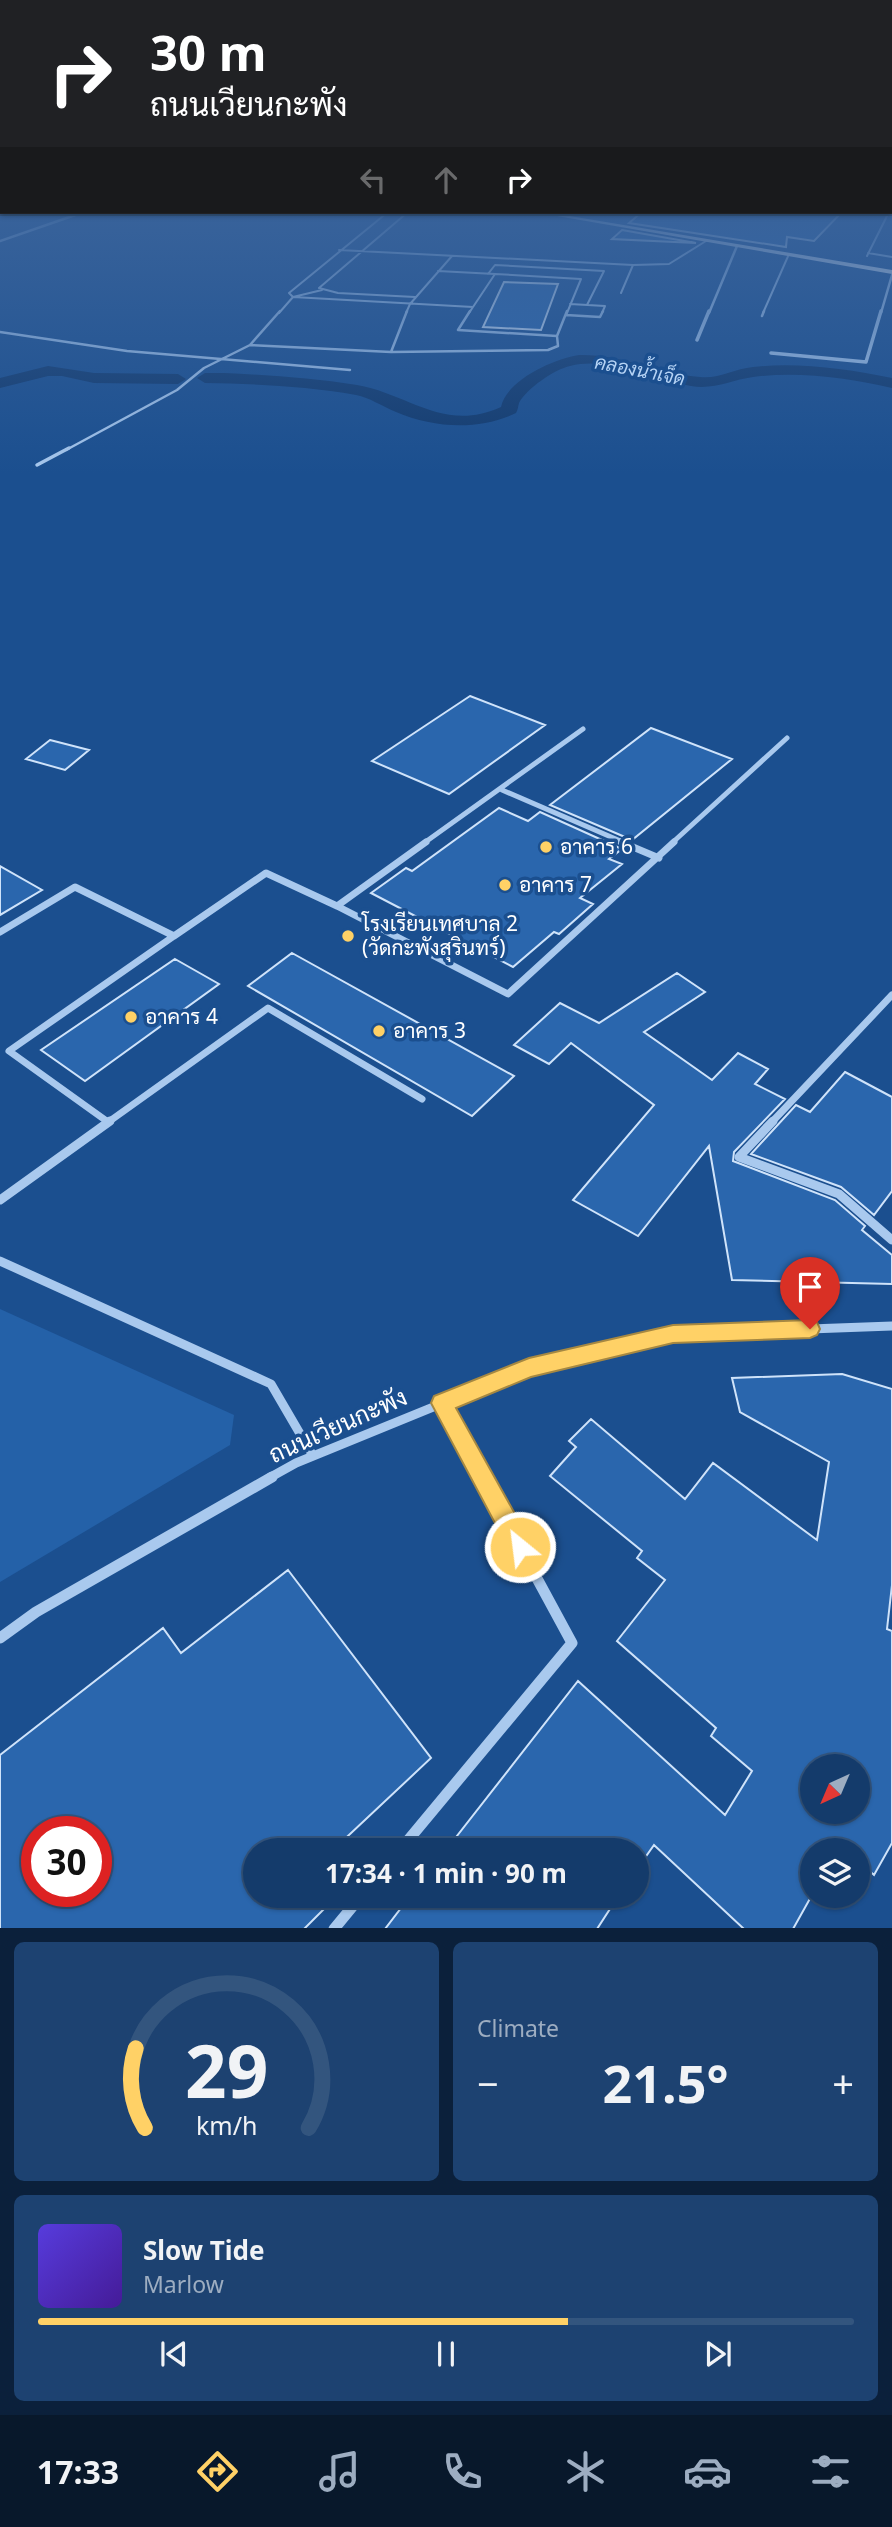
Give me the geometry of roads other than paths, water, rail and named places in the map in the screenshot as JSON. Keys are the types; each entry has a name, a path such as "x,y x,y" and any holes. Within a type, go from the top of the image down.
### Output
{"street":[{"path":"696,340 716,294"},
{"path":"771,353 866,362 886,294"},
{"path":"337,905 502,790 583,729"},
{"path":"108,1122 9,1051 266,873 337,905 508,994 788,738"},
{"path":"502,790 659,858"},
{"path":"0,932 75,887 174,936"},
{"path":"892,995 739,1157 839,1194 892,1240"},
{"path":"0,1200 268,1008 422,1099"},
{"path":"0,1261 271,1384 313,1456"},
{"name":"ถนนเวียนกะพัง","path":"0,1638 36,1612 296,1463 529,1368 673,1334 892,1326"},
{"path":"410,1838 572,1643 442,1403"},
{"path":"334,1928 351,1908"}],"lane":[{"path":"37,465 177,390 204,368 250,345 293,297 306,294"},
{"path":"375,294 415,297"},
{"path":"391,352 410,304 418,294"},
{"path":"482,294 458,330 557,336"},
{"path":"250,345 391,352 548,350 558,346 557,336 574,294"},
{"path":"587,305 593,294"},
{"path":"762,316 772,294"},
{"path":"293,297 474,307"},
{"path":"566,315 600,317 606,306 570,304"},
{"path":"0,332 127,351 225,357 350,370"}],"waterway":[{"name":"คลองน้ำเจ็ด","path":"205,378 280,381 355,390 422,415 461,420 487,418 510,409 509,404 540,374 555,365 579,359 608,361 701,382 722,381 753,372 804,371 892,383"},
{"name":"คลองน้ำเจ็ด","path":"0,383 48,371 62,371 94,378 178,379"}],"place":[{"name":"อาคาร 6","path":"546,847"},
{"name":"อาคาร 7","path":"505,885"},
{"name":"โรงเรียนเทศบาล 2 (วัดกะพังสุรินทร์)","path":"348,936"},
{"name":"อาคาร 4","path":"131,1017"},
{"name":"อาคาร 3","path":"379,1031"}]}
